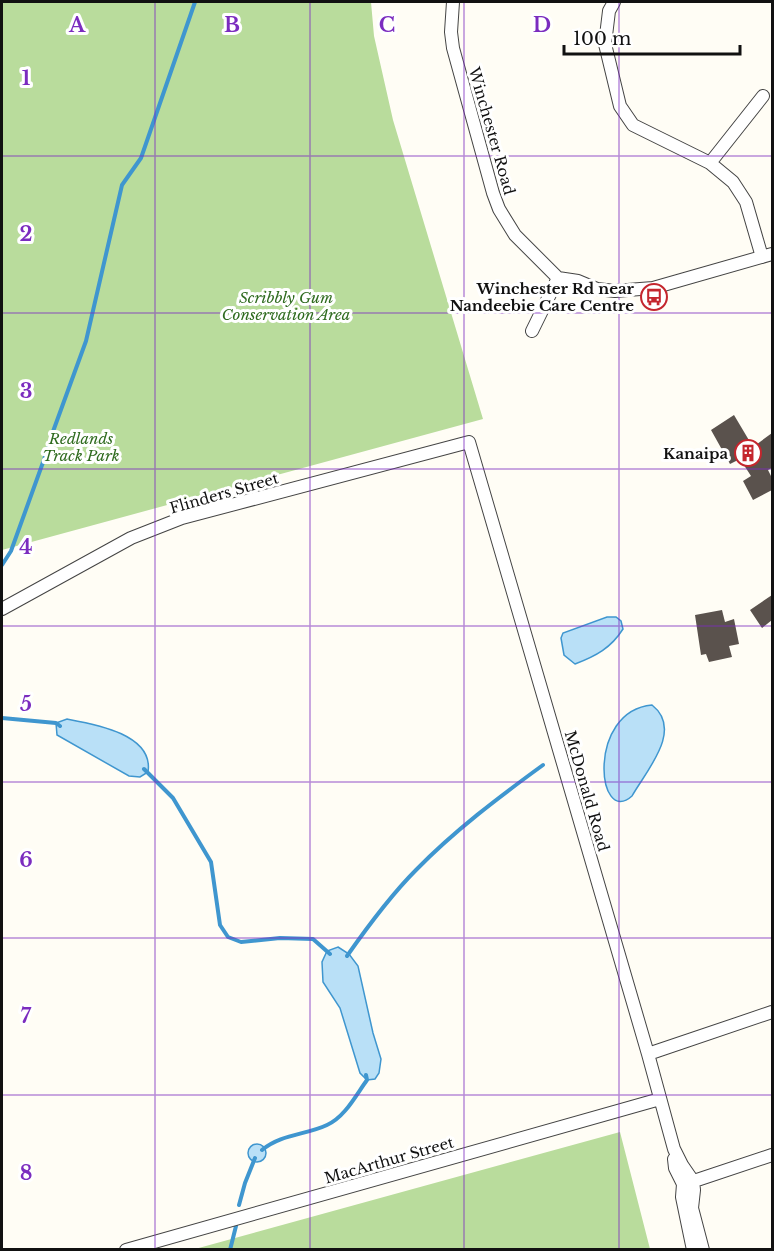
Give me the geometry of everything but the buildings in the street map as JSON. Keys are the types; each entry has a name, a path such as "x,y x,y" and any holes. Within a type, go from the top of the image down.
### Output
{"street":[{"name":"Winchester Road","path":"453,2 451,25 453,48 499,209 515,234 558,278"},
{"path":"532,332 558,278 578,281 597,289 634,291 767,255 746,202 733,182 710,163 633,125 620,106 605,44 609,11 614,2"},
{"path":"710,163 763,96"},
{"name":"Flinders Street","path":"2,609 131,538 182,519 469,442"},
{"name":"McDonald Road","path":"469,442 674,1149 688,1182 682,1197 693,1250"},
{"path":"648,1054 772,1012"},
{"name":"MacArthur Street","path":"126,1250 660,1099"},
{"path":"703,1250 688,1182 772,1155"}],"green space":[{"name":"Scribbly Gum Conservation Area","path":"2,2 371,2 374,36 393,120 483,419 2,550"},
{"path":"620,1132 650,1249 195,1249"}],"water":[{"path":"607,617 616,617 621,621 623,629 608,646 575,664 564,655 561,638 563,633"},
{"path":"652,705 661,715 664,726 663,738 653,763 632,796 620,802 611,796 606,783 604,765 607,745 616,726 631,712"},
{"path":"67,719 106,728 132,740 142,748 147,759 148,772 140,777 129,776 57,735 56,723"},
{"path":"338,947 349,954 358,966 381,1059 379,1073 375,1079 367,1080 360,1073 340,1008 323,982 322,962 327,951"},
{"path":"257,1144 263,1147 266,1153 263,1159 257,1162 251,1159 248,1153 251,1147"}],"waterway":[{"path":"51,437 86,341 122,185 141,158 195,2"},
{"path":"2,565 11,551 50,443"},
{"path":"2,718 56,723 60,726"},
{"path":"347,956 371,922 406,880 477,815 543,765"},
{"path":"144,769 173,798 211,862 220,925 228,937 241,942 280,938 313,939 330,954"},
{"path":"262,1150 277,1141 327,1125 339,1117 367,1080 366,1075"},
{"path":"239,1205 255,1158"},
{"path":"230,1250 236,1226"}],"place":[{"name":"Winchester Rd near Nandeebie Care Centre","path":"654,297"},
{"name":"Kanaipa","path":"748,453"}],"park label":[{"name":"Redlands Track Park","path":"81,446"}]}
